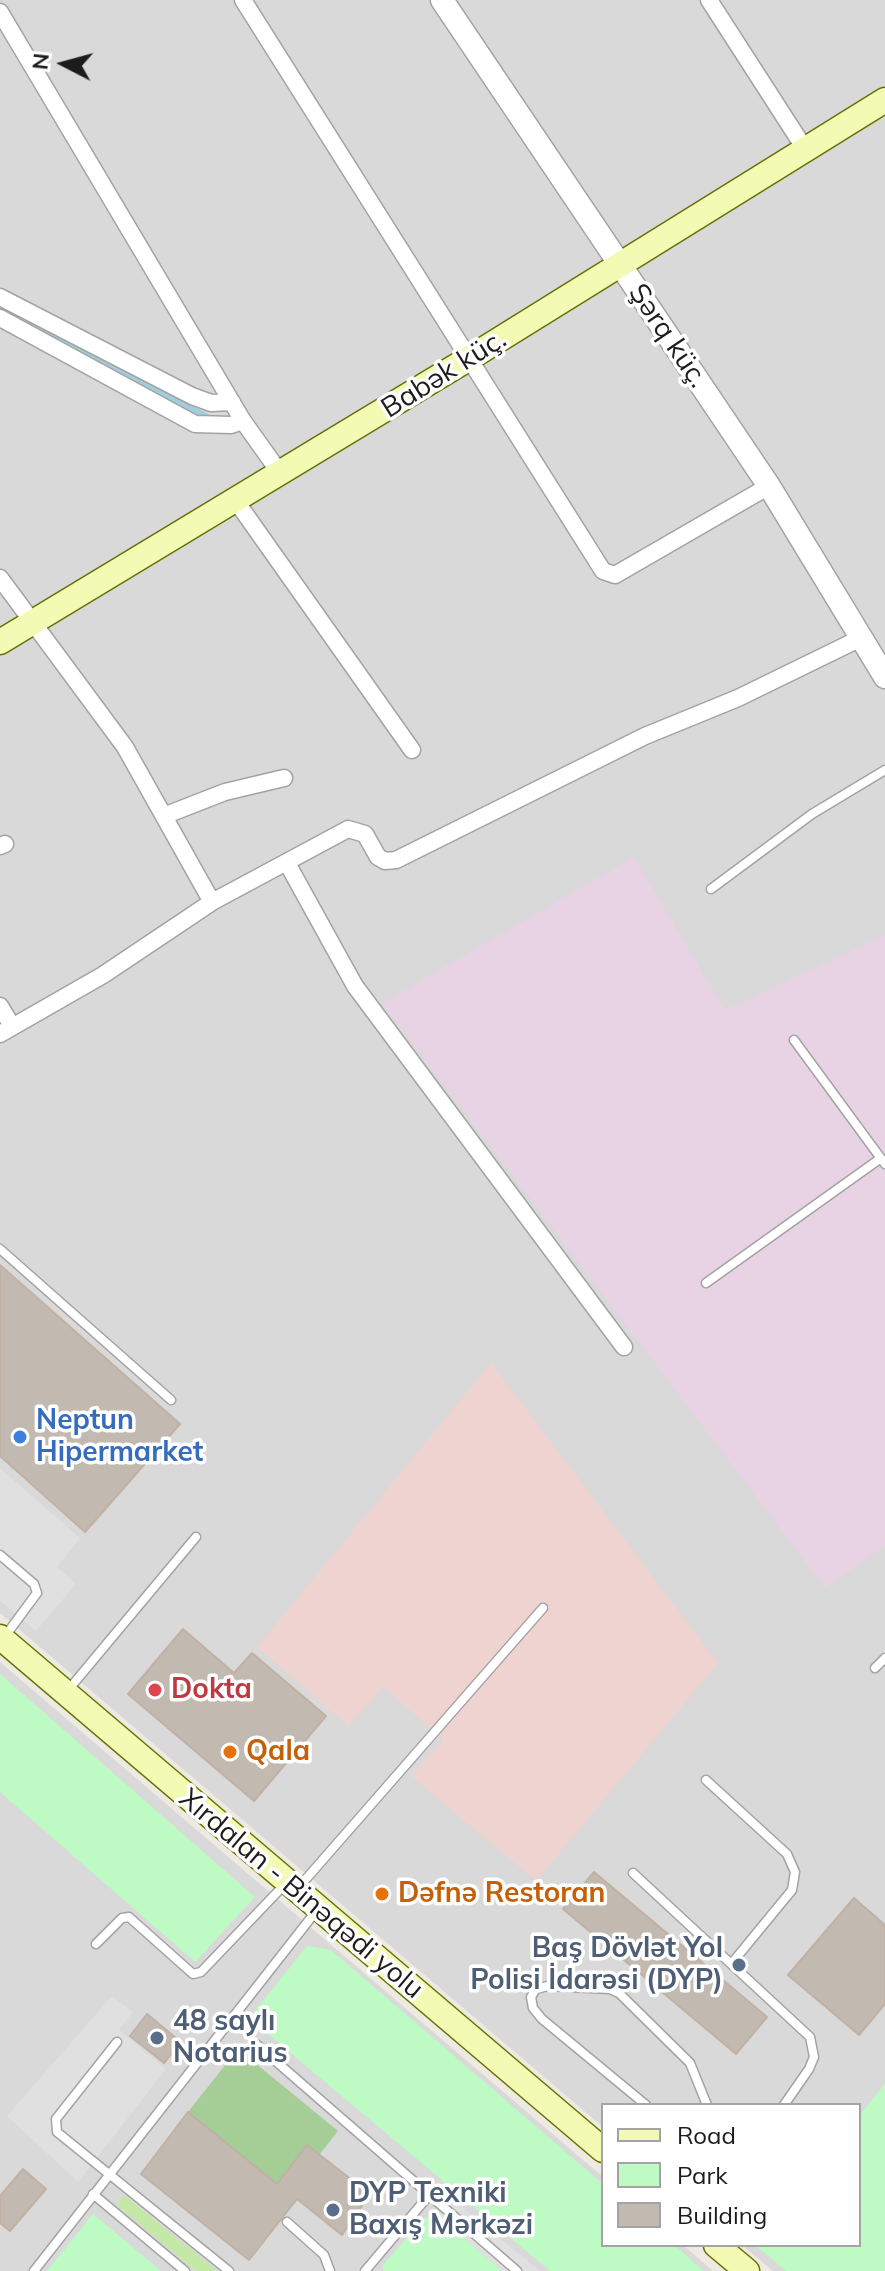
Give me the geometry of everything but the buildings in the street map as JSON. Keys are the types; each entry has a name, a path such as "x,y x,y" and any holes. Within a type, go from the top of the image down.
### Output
{"main road":[{"name":"Babək küç.","path":"0,642 468,359 885,100"},
{"name":"Xırdalan - Binəqədi yolu","path":"1,1638 317,1910 601,2148"}],"street":[{"path":"243,0 603,571 609,575 769,486"},
{"name":"Şərq küç.","path":"442,0 769,486 885,677"},
{"path":"709,0 805,149"},
{"path":"0,12 243,421 280,473"},
{"path":"0,297 192,396 211,403 232,402"},
{"path":"0,318 195,424 231,425 243,421"},
{"path":"236,501 412,750"},
{"path":"0,578 125,747 166,815 212,902"},
{"path":"0,1006 6,1030 103,975 212,902 348,829 365,834 378,857 385,861 396,860 618,748 738,698 863,637"},
{"path":"166,815 225,792 284,778"},
{"path":"287,863 355,986 380,1023 624,1347"}],"lane":[{"path":"711,889 812,814 885,770"},
{"path":"706,1283 883,1161 794,1040"},
{"path":"0,1249 171,1400"},
{"path":"65,1693 196,1537"},
{"path":"0,1555 34,1584 37,1593 1,1638"},
{"path":"96,1944 122,1918 129,1917 193,1974 201,1972 291,1886 437,1733 543,1608"},
{"path":"875,1668 885,1658"},
{"path":"706,1780 787,1854 795,1872 792,1890 732,1963"},
{"path":"633,1873 801,2025 814,2045 809,2069 785,2103"},
{"path":"34,2271 317,1910"},
{"path":"644,2103 542,2019 533,2008 531,1997 536,1989 548,1986 610,1989 619,1993 690,2063 706,2103"},
{"path":"117,2042 54,2125 57,2132 229,2271"},
{"path":"256,2044 517,2271"},
{"path":"93,2194 185,2271"},
{"path":"365,2271 430,2194"},
{"path":"287,2222 324,2255 330,2271"}],"shaded area":[{"path":"0,0 885,0 885,2271 773,2271 744,2247 861,2247 861,2103 601,2103 601,2125 0,1613"},
{"path":"634,857 725,1010 885,935 885,1546 825,1588 382,1003"},
{"path":"491,1363 718,1663 536,1881 411,1776 443,1739 383,1687 348,1726 257,1647"},
{"path":"0,1468 80,1538 57,1567 76,1584 36,1631 0,1601"},
{"path":"0,1662 601,2175 601,2247 685,2247 713,2271 0,2271"},
{"path":"112,1996 133,2012 119,2030 166,2069 78,2182 7,2116"},
{"path":"452,2199 540,2271 502,2271 438,2216"}],"green space":[{"path":"0,1674 255,1897 195,1962 0,1792"},
{"path":"307,1946 331,1950 601,2182 601,2247 676,2247 704,2271 550,2271 249,2018"},
{"path":"238,2049 338,2131 319,2155 307,2146 277,2184 188,2112"},
{"path":"885,2084 885,2271 786,2271 757,2247 861,2247 861,2114"},
{"path":"124,2195 217,2271 196,2271 117,2205"},
{"path":"93,2214 161,2271 47,2271"},
{"path":"438,2216 502,2271 383,2271 383,2265 424,2218"}],"waterway":[{"path":"0,306 207,417"}],"place":[{"name":"Neptun Hipermarket","path":"20,1437"},
{"name":"Dokta","path":"155,1690"},
{"name":"Qala","path":"230,1752"},
{"name":"Dəfnə Restoran","path":"382,1894"},
{"name":"Baş Dövlət Yol Polisi İdarəsi (DYP)","path":"739,1965"},
{"name":"48 saylı Notarius","path":"157,2038"},
{"name":"DYP Texniki Baxış Mərkəzi","path":"333,2210"}]}
